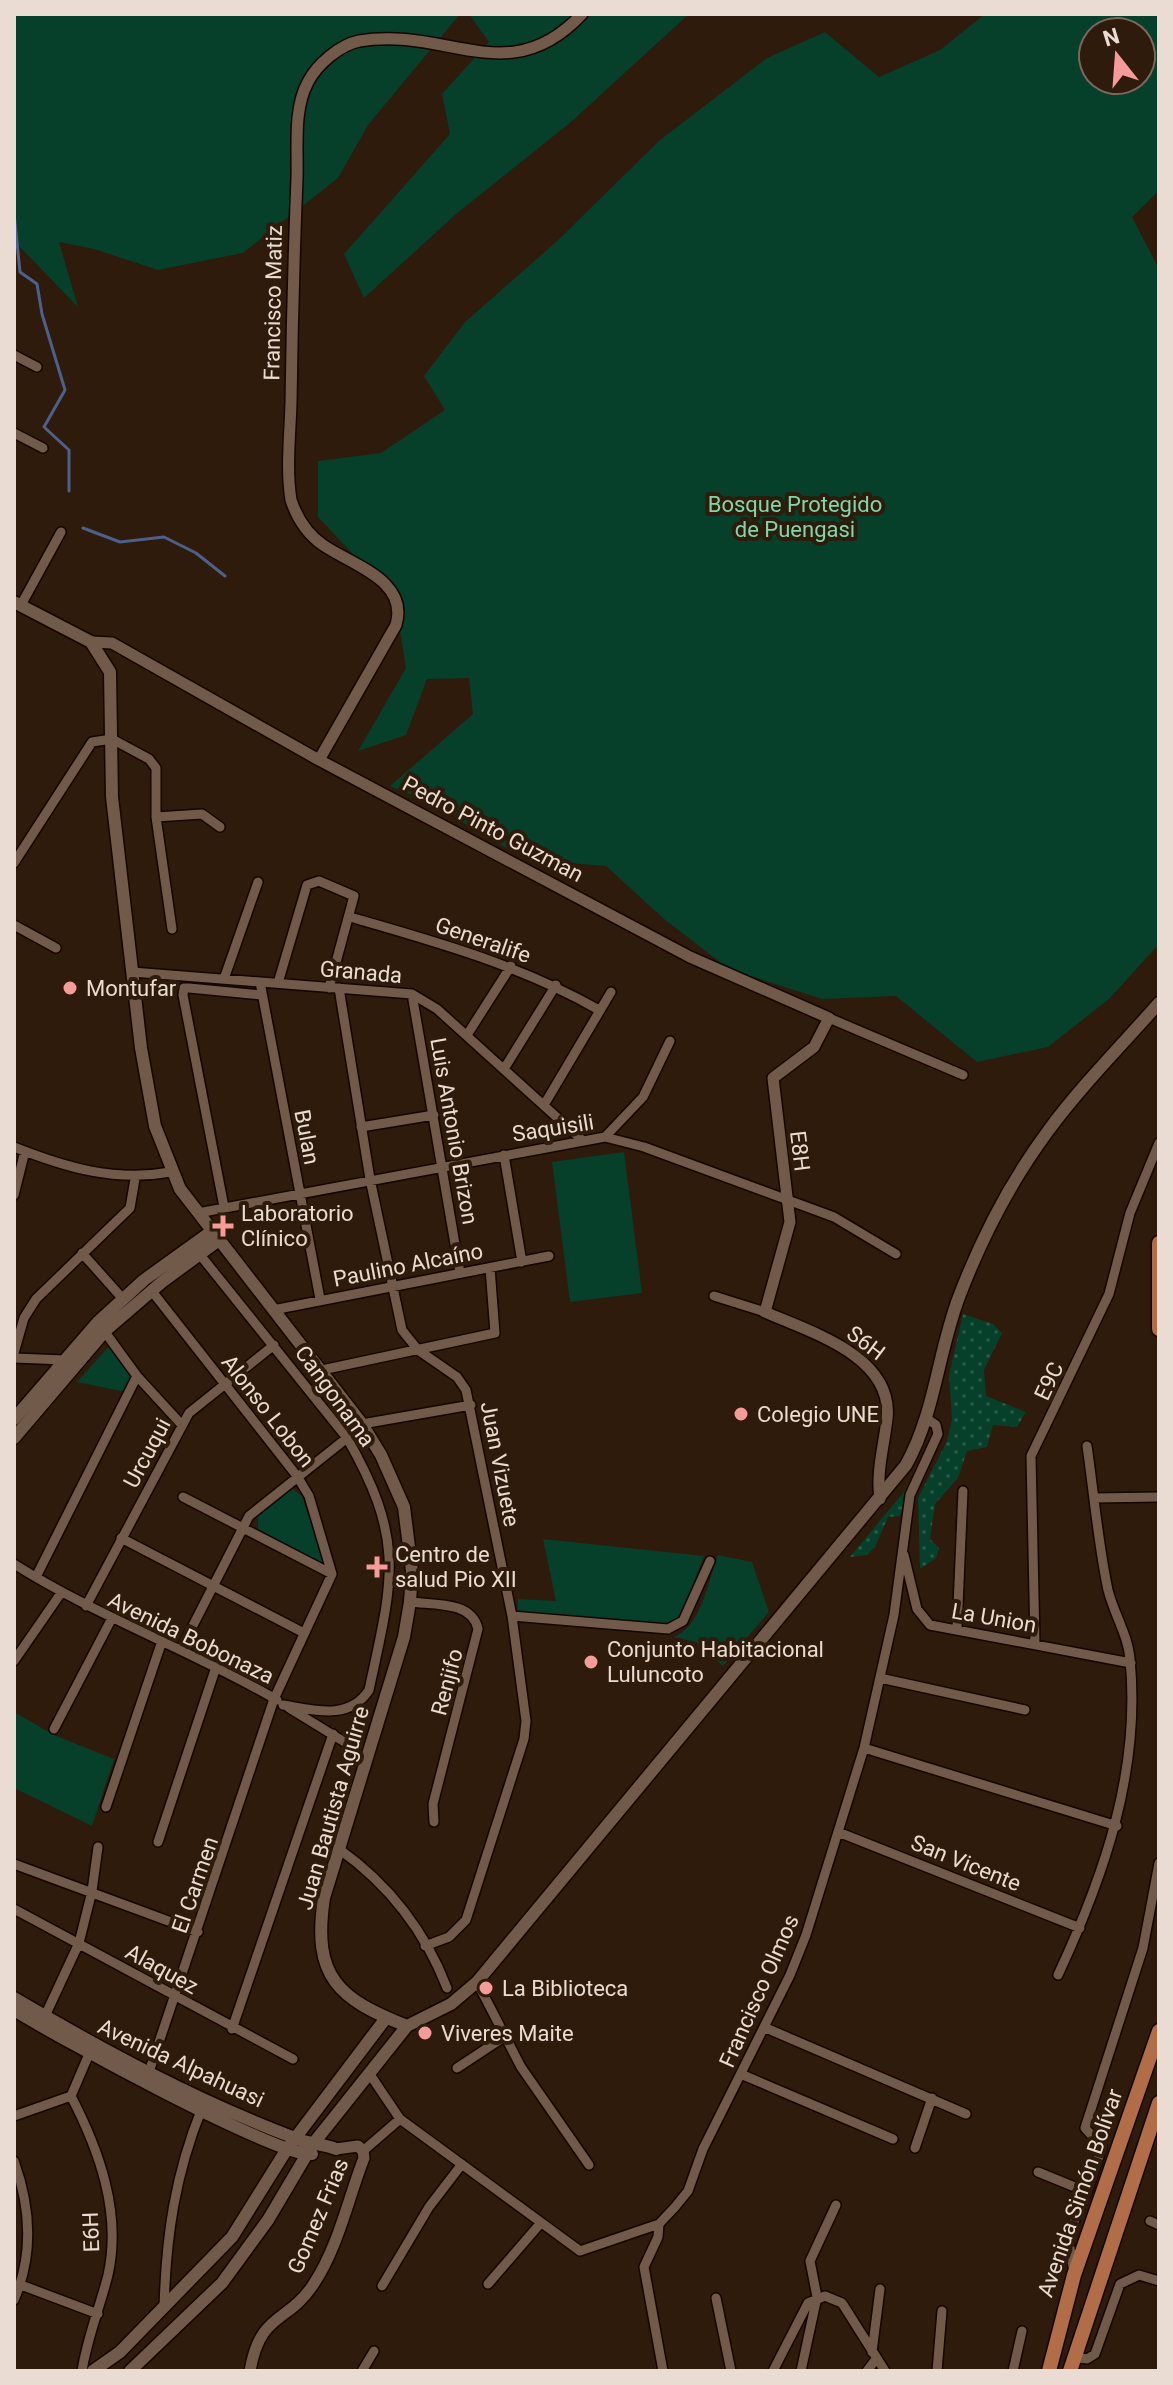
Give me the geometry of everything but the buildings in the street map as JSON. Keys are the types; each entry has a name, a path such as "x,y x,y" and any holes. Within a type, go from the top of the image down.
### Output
{"highway":[{"path":"1159,1243 1159,1329"},
{"name":"Avenida Simón Bolívar","path":"1049,2371 1074,2275 1159,2031"},
{"name":"Avenida Simón Bolívar","path":"1072,2364 1159,2103"}],"main road":[{"name":"Pedro Pinto Guzman","path":"18,604 91,642"},
{"name":"Juan Bautista Aguirre","path":"91,642 106,662 112,683 112,797 132,972 155,1126 171,1172 198,1213 362,1424 381,1455 404,1507 412,1571 404,1637 339,1849 320,1923 324,1960 343,1994 367,2011 407,2026"},
{"path":"130,2371 222,2283 261,2230 310,2149 407,2026 451,2004 477,1982 906,1465 926,1418 959,1296 1014,1182 1049,1130 1159,1003"},
{"path":"14,1438 123,1299 215,1235"},
{"path":"14,1419 65,1360 196,1249"},
{"name":"Avenida Alpahuasi","path":"14,1998 202,2108 291,2144 310,2149 336,2149"},
{"name":"Avenida Alpahuasi","path":"14,2010 89,2054 148,2076 291,2144"},
{"path":"93,2371 120,2352 232,2237 291,2144 386,2018"}],"street":[{"name":"Francisco Matiz","path":"319,760 399,615 395,597 385,583 313,536 297,517 291,500 293,270 299,115 307,82 336,53 358,41 397,40 512,54 544,46 562,35 582,14"},
{"path":"14,355 37,367"},
{"path":"14,433 43,448"},
{"path":"18,604 61,532"},
{"name":"Pedro Pinto Guzman","path":"91,642 112,643 319,760 690,957 963,1075"},
{"path":"14,863 92,742 112,739 129,746 156,768 156,817 172,929"},
{"path":"156,817 202,814 220,827"},
{"path":"278,983 307,885 319,881 354,896 334,988"},
{"path":"224,979 258,882"},
{"name":"Generalife","path":"350,917 511,966 556,985 599,1010"},
{"path":"14,925 56,948"},
{"path":"467,1035 511,966"},
{"name":"Granada","path":"132,972 412,994 437,1009 582,1140"},
{"name":"Bulan","path":"260,982 320,1299"},
{"path":"504,1069 556,985"},
{"path":"224,1207 184,988 262,995"},
{"name":"Juan Vizuete","path":"334,988 402,1330 418,1350 457,1377 471,1405 512,1616 525,1704 524,1739 466,1920 449,1937 425,1946"},
{"path":"544,1105 611,992"},
{"name":"Luis Antonio Brizon","path":"412,994 460,1273"},
{"name":"E8H","path":"765,1312 790,1222 773,1078 814,1047 829,1018"},
{"path":"605,1137 643,1097 670,1041"},
{"path":"361,1127 434,1115"},
{"name":"Saquisili","path":"198,1213 605,1137 644,1147 786,1202 834,1217 896,1254"},
{"name":"E9C","path":"1035,1643 1031,1456 1109,1294 1130,1213 1159,1143"},
{"path":"14,1147 82,1170 135,1179 171,1172"},
{"path":"14,1195 25,1151"},
{"path":"504,1155 522,1262"},
{"path":"65,1360 14,1356 24,1318 36,1299 130,1208 135,1179"},
{"name":"Cangonama","path":"196,1249 347,1438 378,1501 391,1550 389,1598 369,1690 363,1699 347,1709 321,1711 279,1702"},
{"path":"82,1253 123,1299"},
{"name":"Paulino Alcaíno","path":"273,1310 549,1256"},
{"path":"322,1370 495,1333 490,1268"},
{"name":"Alonso Lobon","path":"151,1290 297,1476 309,1496 332,1574"},
{"name":"S6H","path":"714,1296 765,1312 831,1341 879,1378 888,1415 878,1484 880,1499"},
{"path":"102,1327 137,1376 181,1424"},
{"name":"Urcuqui","path":"86,1606 181,1424 199,1404 274,1345"},
{"path":"36,1577 137,1376"},
{"path":"362,1424 471,1405"},
{"name":"Francisco Olmos","path":"659,2224 688,2191 703,2149 766,2028 806,1935 864,1748 894,1615 910,1495 938,1434 936,1425 926,1418"},
{"path":"181,1649 243,1526 258,1507 347,1438"},
{"path":"1058,1975 1080,1928 1117,1826 1131,1732 1131,1663 1109,1593 1087,1446"},
{"path":"957,1629 963,1491"},
{"path":"183,1497 332,1574 304,1633 279,1702"},
{"path":"1094,1498 1159,1497"},
{"path":"121,1538 212,1588 304,1633"},
{"name":"La Union","path":"903,1552 921,1618 930,1625 1131,1663"},
{"path":"512,1616 668,1629 683,1621 710,1561"},
{"name":"Avenida Bobonaza","path":"14,1564 61,1593 181,1649 279,1702 351,1746 365,1765"},
{"path":"14,1661 61,1593"},
{"name":"Renjifo","path":"410,1602 465,1610 473,1616 478,1629 434,1800 434,1822"},
{"path":"54,1729 112,1618"},
{"path":"106,1807 162,1641"},
{"path":"158,1842 216,1667"},
{"path":"880,1678 1025,1710"},
{"name":"El Carmen","path":"148,2076 279,1702"},
{"name":"Juan Bautista Aguirre","path":"232,2029 333,1734"},
{"path":"351,1746 372,1742"},
{"path":"864,1748 1117,1826"},
{"name":"San Vicente","path":"838,1832 1080,1928"},
{"path":"45,2016 79,1943 92,1891 98,1847"},
{"path":"339,1849 381,1881 425,1946 447,1988"},
{"path":"1074,2275 1068,2236 1102,2147 1085,2128 1143,1948 1159,1863"},
{"path":"14,1864 198,1932"},
{"name":"Alaquez","path":"14,1909 232,2029 293,2059"},
{"path":"477,1982 504,2037 589,2165"},
{"path":"766,2028 966,2114"},
{"path":"457,2068 504,2037"},
{"path":"14,2116 71,2096 89,2054"},
{"path":"369,2073 400,2119 539,2225 584,2252 610,2239 659,2224 658,2237 644,2267 663,2371"},
{"path":"743,2075 893,2139"},
{"name":"E6H","path":"71,2096 95,2147 111,2214 112,2252 82,2371"},
{"path":"915,2148 932,2098"},
{"path":"164,2308 165,2265 179,2172 202,2108"},
{"name":"Gomez Frias","path":"250,2371 261,2333 307,2292 317,2278 364,2158 363,2151 400,2119"},
{"name":"Avenida Alpahuasi","path":"336,2149 358,2146 363,2151"},
{"path":"14,2161 29,2215 27,2251 21,2285 14,2300"},
{"path":"382,2286 429,2207 462,2164"},
{"path":"1038,2172 1087,2192"},
{"path":"801,2371 817,2297 810,2261 836,2205"},
{"path":"488,2284 539,2225"},
{"path":"1072,2364 1095,2354 1120,2284 1139,2275 1159,2281"},
{"path":"21,2285 98,2314"},
{"path":"867,2371 874,2356 880,2289"},
{"path":"773,2371 808,2303 817,2297 834,2297 842,2303 885,2371"},
{"path":"716,2298 731,2371"},
{"path":"937,2371 942,2311"},
{"path":"1013,2371 1022,2331"},
{"path":"364,2371 375,2352"}],"green space":[{"path":"14,14 460,14 368,125 338,178 243,253 158,270 94,249 59,242 78,307 14,241"},
{"path":"469,14 689,14 571,122 455,215 364,298 344,254 450,134 442,94 489,42"},
{"name":"Bosque Protegido de Puengasi","path":"985,14 1159,14 1159,191 1132,217 1159,269 1159,944 1109,999 1048,1047 977,1062 896,996 822,999 729,969 664,919 606,866 531,860 476,833 448,810 390,786 473,714 469,678 427,679 406,735 358,751 406,668 395,599 318,517 318,461 381,453 445,410 424,376 465,322 556,242 660,140 767,58 825,32 879,77 940,50"},
{"path":"624,1152 642,1293 570,1302 552,1162"},
{"path":"963,1314 993,1324 1002,1333 984,1370 986,1396 1026,1412 1017,1427 993,1425 987,1447 967,1451 958,1478 935,1504 930,1539 939,1548 936,1558 920,1569 918,1498 947,1441 952,1419 949,1375"},
{"path":"111,1344 134,1375 126,1392 77,1382"},
{"path":"290,1487 302,1496 325,1567 258,1529 258,1515"},
{"path":"907,1488 900,1516 888,1517 875,1547 867,1555 850,1557"},
{"path":"543,1539 704,1556 680,1618 662,1627 518,1612 518,1599 556,1601"},
{"path":"718,1555 752,1562 769,1612 723,1666 696,1642 673,1637 683,1632 697,1614"},
{"path":"14,1712 54,1735 114,1759 92,1826 14,1788"}],"waterway":[{"path":"14,213 20,272 37,284 42,314 65,390 44,427 69,450 69,491"},
{"path":"83,528 120,542 164,537 196,553 225,576"}],"place":[{"name":"Montufar","path":"70,988"},
{"name":"Laboratorio Clínico","path":"223,1226"},
{"name":"Colegio UNE","path":"741,1414"},
{"name":"Centro de salud Pio XII","path":"377,1567"},
{"name":"Conjunto Habitacional Luluncoto","path":"591,1662"},
{"name":"La Biblioteca","path":"486,1988"},
{"name":"Viveres Maite","path":"425,2033"}]}
